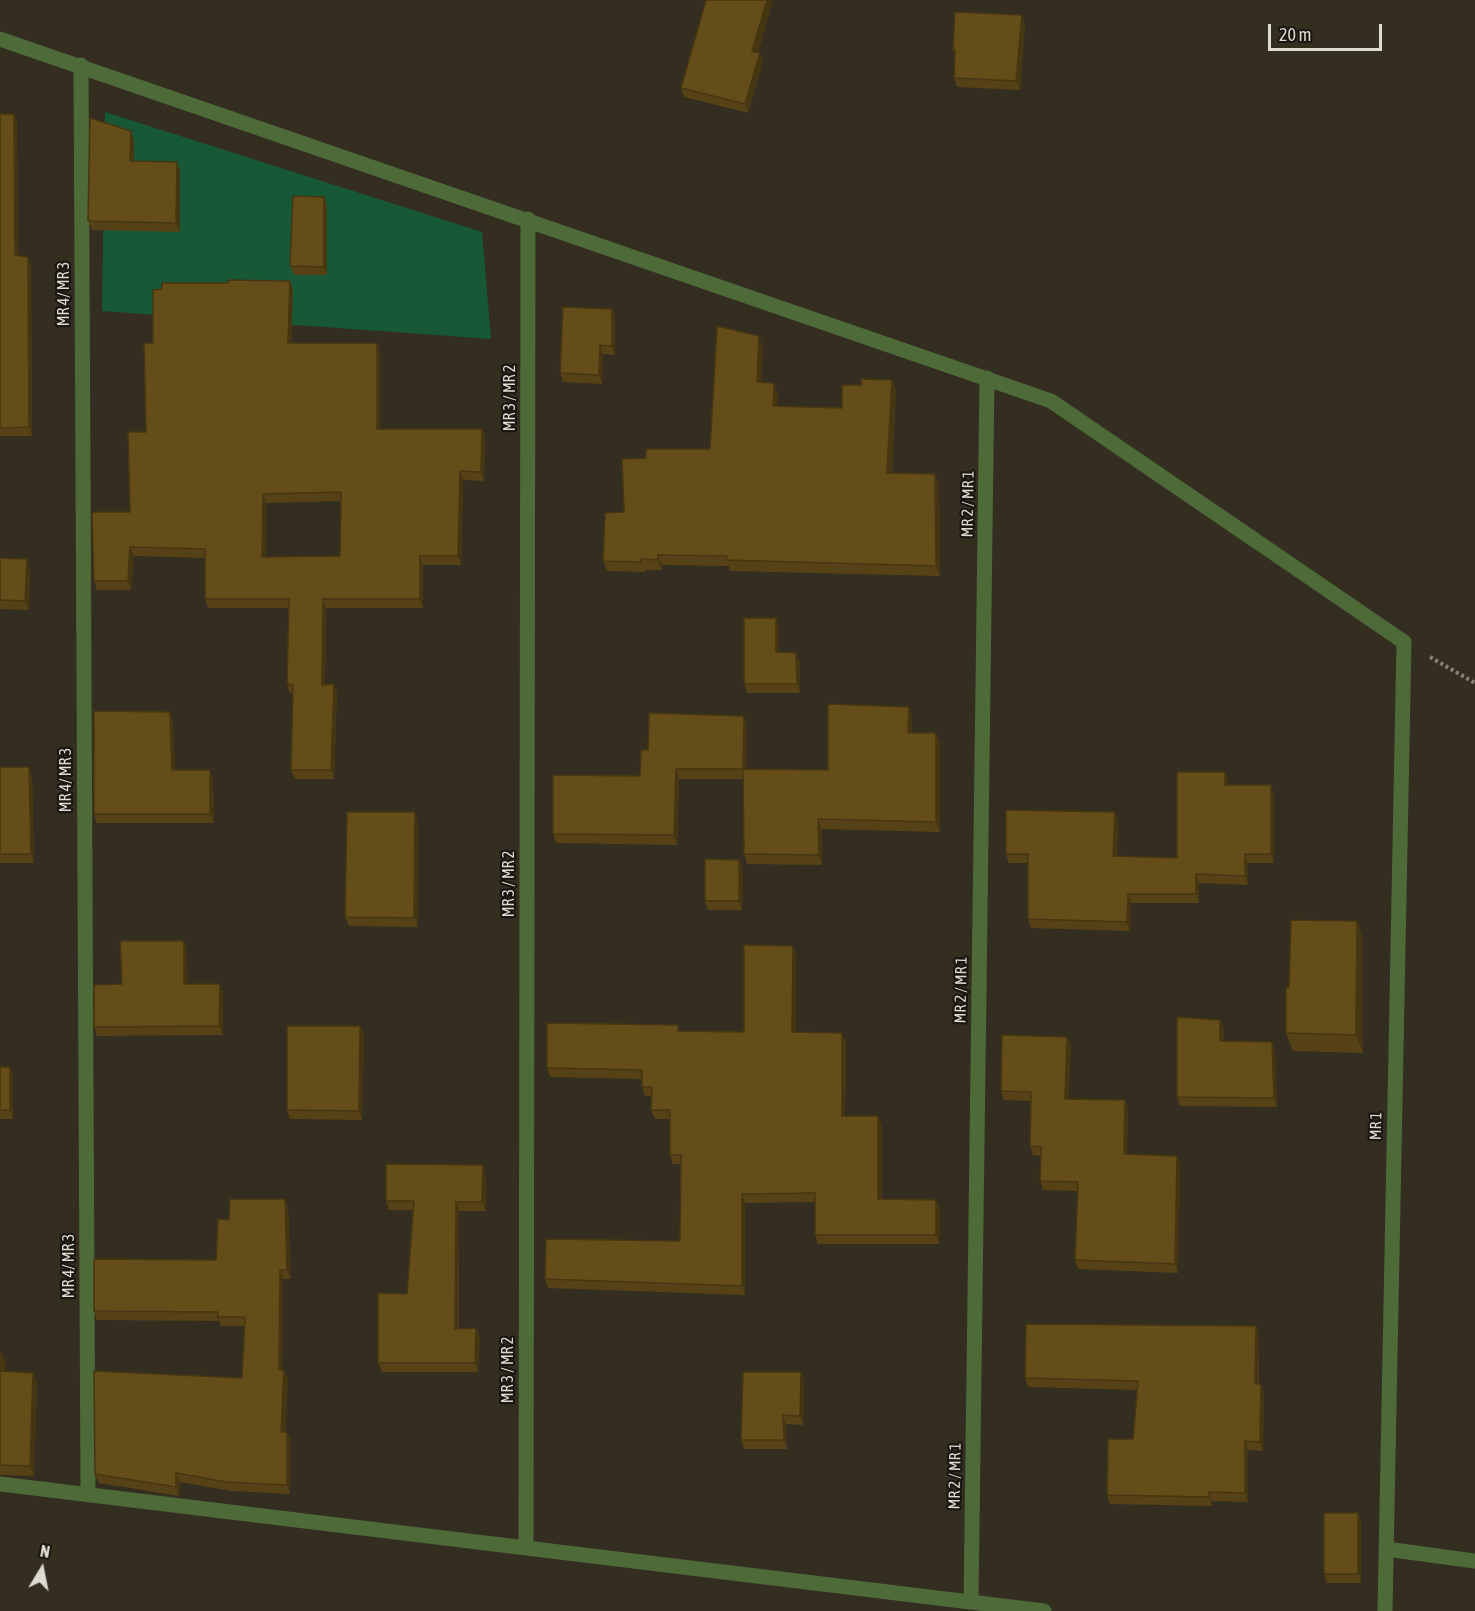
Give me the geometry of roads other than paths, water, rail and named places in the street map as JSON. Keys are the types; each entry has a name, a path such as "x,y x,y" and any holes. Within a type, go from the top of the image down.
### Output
{"street":[{"path":"0,39 987,378"},
{"name":"MR 4/ MR 3","path":"81,65 88,1494"},
{"name":"MR 3 / MR 2","path":"526,1548 528,219"},
{"name":"MR 1","path":"987,378 1051,401 1404,642 1385,1611"},
{"name":"MR 2 / MR 1","path":"971,1602 987,378"},
{"path":"0,1484 1044,1611"},
{"path":"1386,1549 1475,1561"}]}
